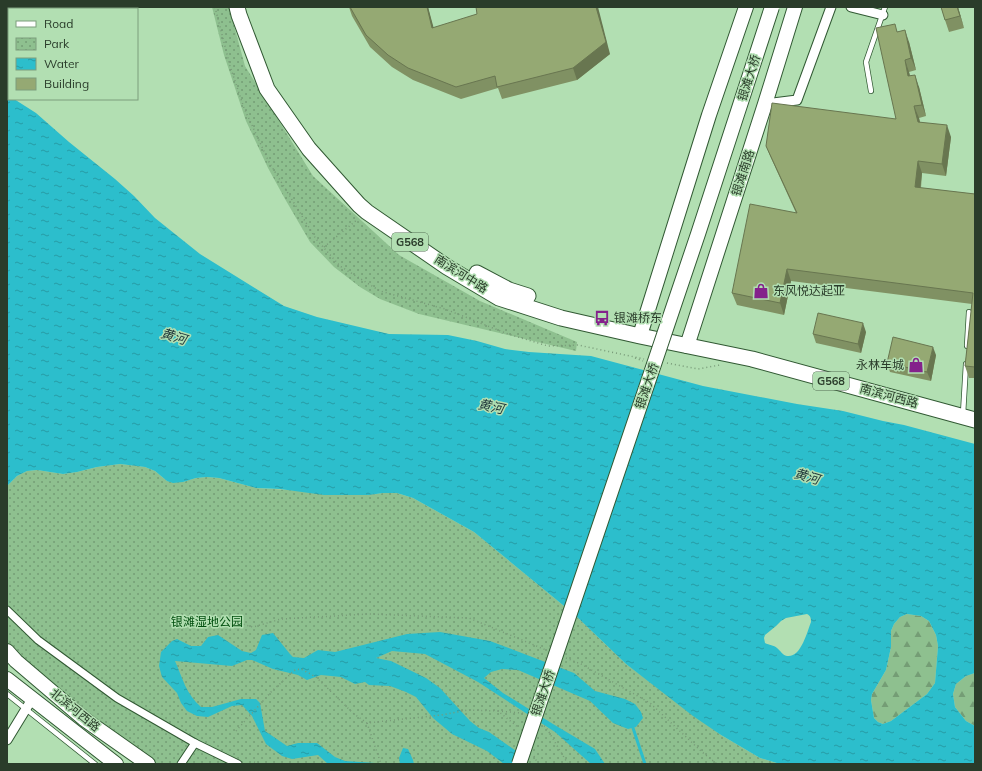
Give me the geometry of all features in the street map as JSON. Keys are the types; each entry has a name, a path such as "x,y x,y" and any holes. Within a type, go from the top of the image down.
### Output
{"highway":[{"name":"南滨河中路","path":"237,7 267,89 309,149 367,212 447,267 500,298 561,318 688,342"},
{"name":"南滨河中路","path":"246,7 276,86 315,143 366,199 451,260 509,290 564,309 641,332"},
{"name":"南滨河西路","path":"688,342 969,414"}],"main road":[{"path":"641,332 707,122 746,7"},
{"name":"银滩大桥","path":"510,764 687,239 762,7"},
{"name":"银滩大桥","path":"519,764 695,242 772,7"},
{"name":"银滩南路","path":"688,342 795,7"},
{"name":"北滨河西路","path":"7,651 16,661 84,719 148,764"},
{"name":"北滨河西路","path":"7,678 29,704 116,764"}],"street":[{"path":"765,104 797,100 831,7"},
{"path":"851,7 884,11"},
{"path":"7,610 38,640 118,698 195,743 238,764"},
{"path":"7,740 29,704"},
{"path":"181,764 195,743"}],"lane":[{"path":"871,91 866,62 884,11"},
{"path":"967,349 970,312"},
{"path":"967,357 969,414"},
{"path":"7,694 29,704 95,764"}],"path":[{"path":"324,247 367,212"},
{"path":"209,614 253,627 281,619 369,614 469,618 546,650"},
{"path":"560,656 581,664 650,703 702,752 718,764"},
{"path":"236,731 272,691 295,670 301,669 316,678 354,714 367,723 379,723 468,710 498,711 518,727 522,733"},
{"path":"367,723 380,764"},
{"path":"532,752 538,764"},
{"path":"254,762 262,764"}],"green space":[{"path":"212,7 229,7 245,66 313,176 399,255 480,301 577,342 576,351 419,314 380,299 360,287 334,267 310,242 268,168 246,121 224,55"},
{"name":"银滩湿地公园","path":"120,464 145,467 155,471 167,481 183,482 196,478 207,477 219,478 256,488 369,495 397,493 413,498 474,532 575,615 626,664 721,735 760,758 780,764 148,764 7,651 7,486 17,476 27,471 37,470 63,474"},
{"path":"907,614 921,616 929,621 936,635 938,646 935,683 927,694 891,721 883,724 874,718 871,700 872,694 886,670 891,647 891,631 894,624 900,617"},
{"path":"975,673 975,726 966,721 955,707 953,694 956,684 966,676"}],"water":[{"name":"黄河","path":"7,94 8,100 16,100 36,113 115,179 155,218 200,254 284,306 317,317 389,334 448,335 505,349 591,356 703,386 843,411 904,425 975,444 975,673 966,676 956,684 953,694 955,707 966,721 975,726 975,764 780,764 760,758 721,735 693,716 626,664 575,615 474,532 413,498 397,493 369,495 324,495 280,489 256,488 219,478 207,477 173,483 167,481 155,471 145,467 120,464 63,474 37,470 27,471 17,476 7,486","holes":["807,614 810,617 811,622 803,644 792,656 787,656 776,647 765,643 765,635 786,618","907,614 921,616 929,621 936,635 938,646 935,683 927,694 891,721 883,724 874,718 871,700 872,694 886,670 891,647 891,631 894,624 900,617"]},
{"path":"440,632 490,641 574,673 595,691 625,699 635,704 641,712 643,718 636,727 628,729 613,723 590,701 518,670 502,669 491,672 484,678 503,693 595,749 605,764 591,764 555,732 478,682 425,654 392,651 376,658 391,661 426,678 440,688 470,721 519,753 528,764 504,764 487,751 452,734 433,718 416,697 390,686 369,685 365,682 355,684 341,677 321,675 307,680 298,675 273,669 252,660 247,660 232,666 175,661 188,691 201,707 212,707 241,699 256,699 260,703 265,731 287,746 298,743 317,743 335,757 345,761 376,764 328,764 318,755 292,759 282,756 266,744 252,716 242,705 232,706 208,717 197,716 187,711 181,703 177,693 162,677 159,666 161,652 172,641 177,639 191,646 201,646 208,637 218,635 242,651 251,653 256,650 262,635 273,633 293,657 304,658 318,650 335,652 407,634"},
{"path":"403,748 408,749 414,764 400,764 399,758"}],"building":[{"path":"350,7 427,7 432,28 477,14 476,7 596,7 606,42 573,68 497,87 495,76 456,87 408,68 388,55 366,35"},
{"path":"941,7 957,7 960,16 945,20"},
{"path":"895,24 897,32 905,30 911,58 905,60 908,76 915,75 922,105 914,106 918,122 947,125 942,164 918,161 915,187 975,194 975,367 965,366 973,293 787,269 780,303 732,293 750,204 797,213 766,146 772,103 896,119 876,28"},
{"path":"818,313 863,323 858,344 813,334"},
{"path":"893,337 933,347 927,372 887,363"}],"waterway":[{"path":"633,728 645,764"}],"place":[{"name":"东风悦达起亚","path":"761,291"},
{"name":"银滩桥东","path":"602,318"},
{"name":"永林车城","path":"916,365"}]}
